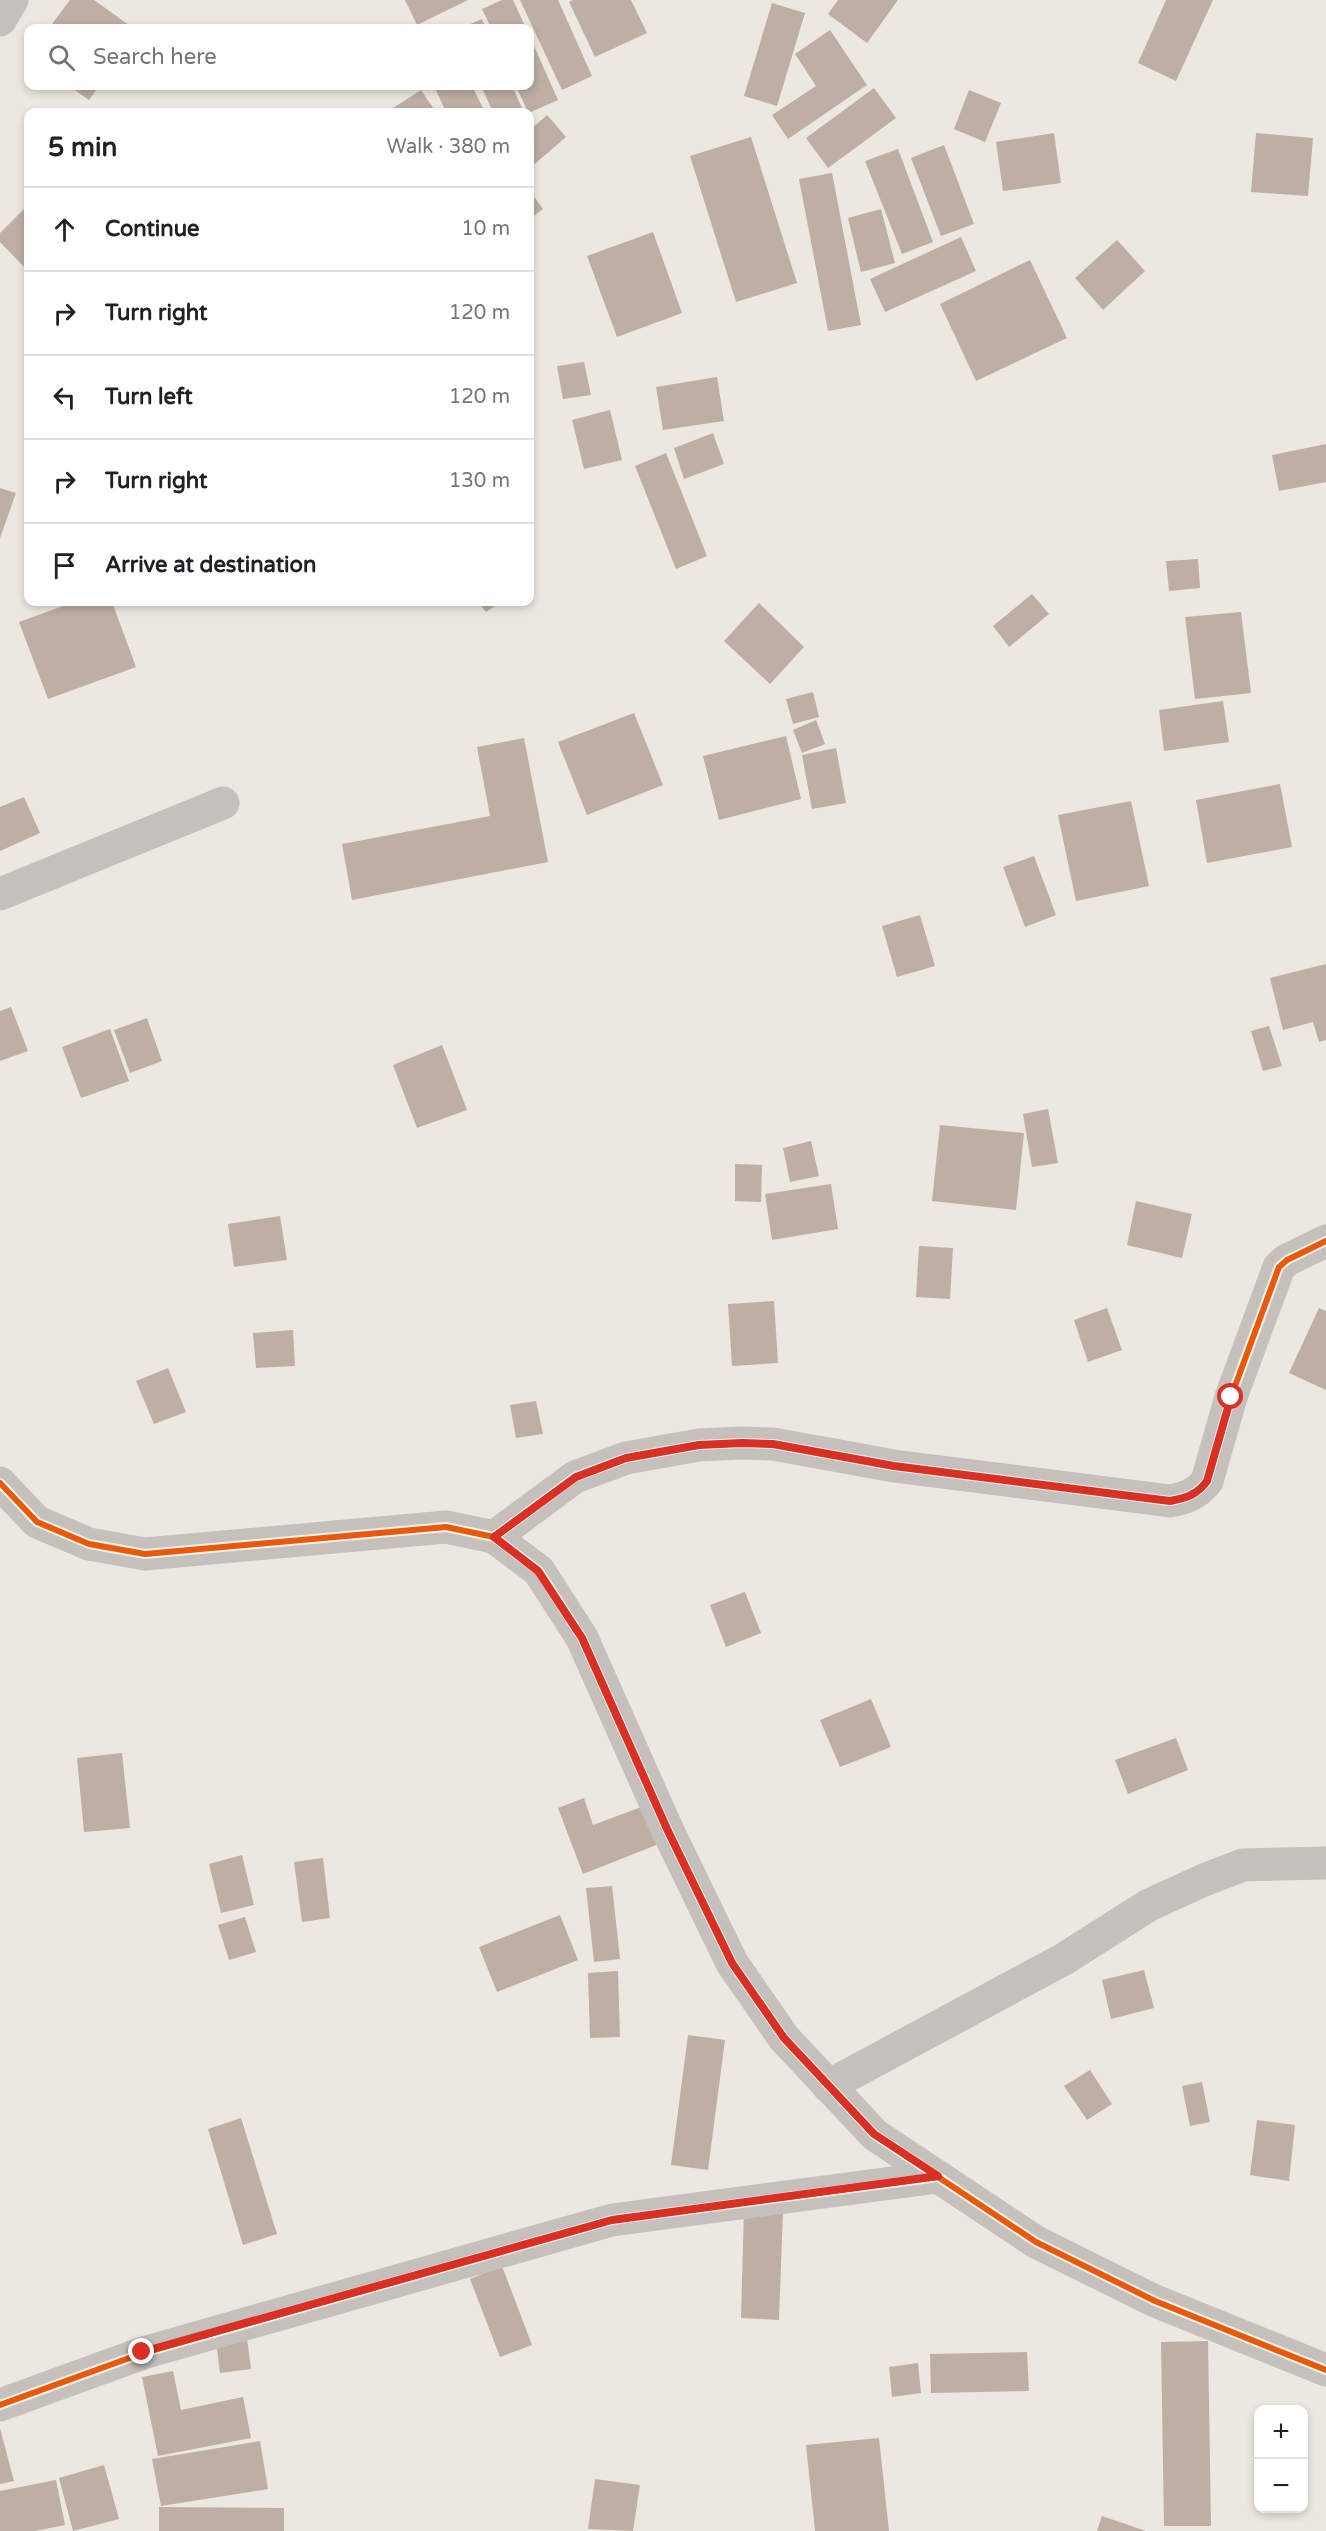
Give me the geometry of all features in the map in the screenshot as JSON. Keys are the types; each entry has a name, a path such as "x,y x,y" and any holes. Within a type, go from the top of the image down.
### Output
{"street":[{"path":"0,20 12,0"},
{"path":"0,894 223,803"},
{"path":"494,1537 576,1477 626,1458 699,1445 773,1444 894,1466 1170,1501 1186,1498 1200,1491 1212,1469 1231,1397 1279,1267 1287,1260 1326,1241"},
{"path":"0,1483 37,1522 89,1544 145,1554 446,1527 494,1537 538,1571 582,1638 667,1829 732,1963 784,2038 874,2134 1036,2242 1155,2301 1326,2370"},
{"path":"828,2086 1064,1959 1149,1905 1204,1880 1243,1865 1326,1863"},
{"path":"0,2405 142,2352 612,2220 938,2176"}],"building":[{"path":"70,0 94,0 127,24 52,24"},
{"path":"405,0 468,0 419,24 417,24"},
{"path":"502,0 513,0 524,24 489,24 482,9"},
{"path":"520,0 558,0 592,76 562,90 534,30 534,24 531,24"},
{"path":"573,0 631,0 647,33 595,57 569,2"},
{"path":"838,0 898,0 867,43 828,14"},
{"path":"1166,0 1213,0 1176,81 1138,63"},
{"path":"772,3 805,13 777,106 744,96"},
{"path":"482,19 484,24 470,24"},
{"path":"830,30 867,85 788,139 772,115 816,86 795,54"},
{"path":"534,46 558,100 534,111 534,108 526,108 518,90 534,90"},
{"path":"874,88 896,118 828,168 806,138"},
{"path":"75,90 96,90 89,100"},
{"path":"421,90 433,108 393,108"},
{"path":"436,90 474,90 483,108 444,108"},
{"path":"483,90 514,90 522,108 491,108"},
{"path":"969,90 1001,103 985,142 954,129"},
{"path":"547,115 566,137 534,165 534,126"},
{"path":"1054,133 1061,183 1003,191 996,142"},
{"path":"1256,133 1313,138 1308,196 1251,192"},
{"path":"751,137 797,283 736,302 690,156"},
{"path":"944,145 974,224 941,236 911,158"},
{"path":"898,149 933,242 902,254 865,161"},
{"path":"832,173 861,325 828,331 799,179"},
{"path":"534,197 543,209 534,216"},
{"path":"24,209 24,267 0,242 0,233"},
{"path":"881,209 895,263 861,272 848,218"},
{"path":"653,232 682,313 617,337 587,256"},
{"path":"961,237 976,271 885,312 870,279"},
{"path":"1117,240 1145,271 1103,310 1075,278"},
{"path":"1030,260 1067,338 976,381 940,304"},
{"path":"584,362 591,395 563,399 557,366"},
{"path":"717,377 724,421 663,430 656,387"},
{"path":"610,410 622,460 584,469 572,420"},
{"path":"713,433 724,464 684,479 674,448"},
{"path":"1326,444 1326,482 1279,491 1272,455"},
{"path":"666,453 707,556 676,569 635,466"},
{"path":"0,488 16,493 0,538"},
{"path":"1198,559 1200,588 1169,591 1166,561"},
{"path":"1032,594 1049,614 1009,647 993,626"},
{"path":"759,603 804,647 770,684 724,641"},
{"path":"63,606 113,606 136,667 48,699 19,622"},
{"path":"481,606 495,606 486,612"},
{"path":"1241,612 1251,693 1195,699 1185,617"},
{"path":"813,692 819,717 793,724 786,699"},
{"path":"1223,701 1229,742 1164,751 1159,710"},
{"path":"634,713 663,785 587,815 558,742"},
{"path":"816,720 825,744 802,753 793,730"},
{"path":"786,736 801,799 719,820 703,756"},
{"path":"524,738 548,862 352,900 342,844 490,816 477,747"},
{"path":"836,748 846,803 812,809 802,755"},
{"path":"1280,784 1292,847 1207,863 1196,800"},
{"path":"24,797 40,833 0,851 0,807"},
{"path":"1131,801 1149,886 1076,901 1058,815"},
{"path":"1034,856 1056,915 1025,927 1003,867"},
{"path":"920,915 935,966 897,977 882,926"},
{"path":"1326,964 1326,1040 1319,1042 1313,1022 1283,1030 1270,978"},
{"path":"11,1007 28,1051 0,1061 0,1011"},
{"path":"147,1018 162,1061 130,1073 114,1030"},
{"path":"1269,1026 1282,1066 1263,1071 1251,1031"},
{"path":"110,1029 129,1081 81,1098 62,1047"},
{"path":"442,1045 467,1110 417,1128 393,1065"},
{"path":"1048,1109 1058,1163 1032,1167 1023,1114"},
{"path":"940,1125 1024,1133 1016,1210 932,1201"},
{"path":"811,1141 819,1176 790,1182 783,1148"},
{"path":"735,1164 762,1165 761,1202 735,1201"},
{"path":"831,1184 838,1229 772,1240 765,1194"},
{"path":"1136,1201 1192,1214 1182,1258 1127,1245"},
{"path":"280,1216 287,1260 234,1267 228,1224"},
{"path":"919,1246 953,1248 950,1299 916,1297"},
{"path":"774,1301 778,1363 732,1366 728,1304"},
{"path":"1107,1308 1122,1350 1088,1362 1074,1320"},
{"path":"1319,1308 1326,1311 1326,1390 1289,1373"},
{"path":"293,1330 295,1366 256,1368 253,1333"},
{"path":"168,1368 186,1412 154,1424 136,1381"},
{"path":"536,1401 543,1434 516,1438 510,1405"},
{"path":"745,1592 761,1633 726,1647 710,1605"},
{"path":"871,1699 891,1747 840,1767 820,1720"},
{"path":"1176,1738 1188,1770 1128,1794 1115,1760"},
{"path":"122,1753 130,1828 84,1832 77,1758"},
{"path":"584,1798 593,1825 644,1806 659,1844 583,1874 558,1808"},
{"path":"242,1855 254,1905 221,1913 209,1864"},
{"path":"323,1858 330,1918 302,1922 294,1862"},
{"path":"612,1886 620,1959 594,1962 586,1888"},
{"path":"560,1915 578,1960 497,1992 479,1947"},
{"path":"245,1917 256,1952 229,1960 218,1925"},
{"path":"1144,1970 1154,2008 1111,2019 1102,1980"},
{"path":"618,1971 620,2037 590,2038 588,1973"},
{"path":"688,2035 725,2040 708,2170 671,2165"},
{"path":"1090,2070 1112,2104 1087,2120 1064,2086"},
{"path":"1202,2082 1210,2122 1190,2126 1182,2086"},
{"path":"241,2118 277,2234 243,2245 208,2129"},
{"path":"1257,2120 1295,2125 1289,2181 1250,2175"},
{"path":"744,2209 783,2211 779,2320 741,2318"},
{"path":"502,2266 532,2345 500,2357 470,2279"},
{"path":"247,2338 251,2369 220,2373 216,2342"},
{"path":"1208,2341 1211,2526 1164,2526 1161,2342"},
{"path":"1027,2352 1029,2391 931,2393 930,2354"},
{"path":"918,2363 921,2393 892,2397 889,2367"},
{"path":"173,2371 181,2410 243,2397 251,2438 158,2456 142,2377"},
{"path":"0,2428 14,2481 0,2484"},
{"path":"879,2438 889,2531 815,2531 806,2445"},
{"path":"260,2441 268,2489 161,2506 152,2459"},
{"path":"104,2465 119,2519 73,2531 59,2478"},
{"path":"595,2479 640,2485 633,2531 588,2529"},
{"path":"56,2480 65,2525 35,2531 0,2531 0,2491"},
{"path":"159,2507 284,2508 284,2531 159,2531"},
{"path":"1102,2516 1146,2531 1097,2531"}],"cycle path":[{"path":"494,1537 575,1477 626,1458 699,1445 773,1444 894,1466 1170,1501 1186,1497 1207,1481 1231,1397 1279,1267 1287,1260 1326,1241"},
{"path":"0,1483 37,1522 89,1544 145,1554 446,1527 494,1537 539,1571 582,1638 667,1829 732,1963 784,2038 875,2135 1036,2242 1155,2301 1326,2370"},
{"path":"0,2405 143,2353 612,2220 938,2177"}],"route":[{"path":"142,2352 612,2220 938,2176 874,2134 784,2038 732,1963 667,1829 582,1638 538,1571 494,1537 576,1477 626,1458 699,1445 773,1444 894,1466 1170,1501 1186,1498 1200,1491 1207,1481 1231,1397"}]}
